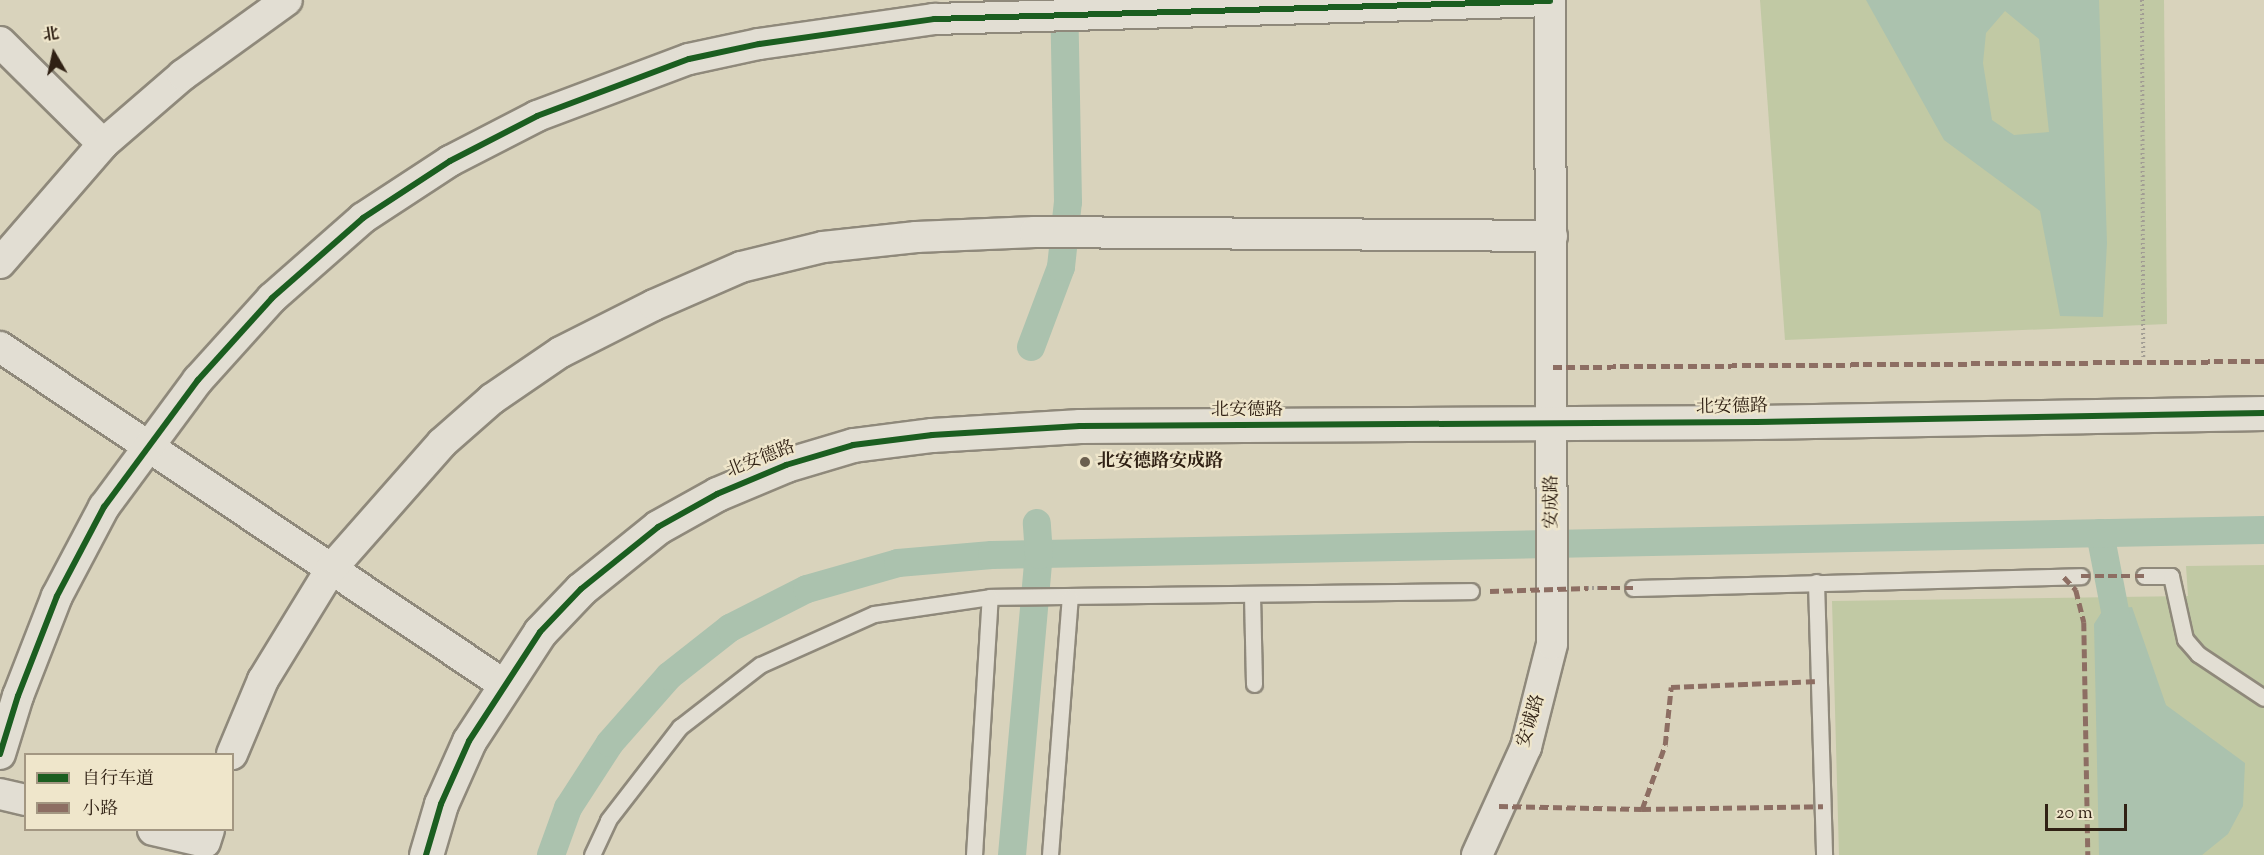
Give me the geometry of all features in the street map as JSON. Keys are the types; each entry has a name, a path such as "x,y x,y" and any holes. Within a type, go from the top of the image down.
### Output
{"street":[{"path":"0,263 103,144 183,75 288,0"},
{"path":"0,754 18,696 57,596 104,507 147,445 198,380 272,298 363,218 450,161 537,116 689,59 759,44 934,19 1550,1"},
{"name":"安成路","path":"1550,1 1552,579"},
{"path":"0,42 103,144"},
{"path":"232,753 263,680 332,569 442,443 492,399 561,352 654,305 741,267 823,248 916,237 1035,232 1552,236"},
{"path":"0,347 503,684"},
{"name":"北安德路","path":"426,855 441,804 469,741 503,684 540,632 581,589 658,527 717,494 786,465 853,445 932,435 1080,426 1553,424 2264,413"},
{"name":"安诚路","path":"1477,855 1526,747 1540,700 1552,644 1552,579"},
{"path":"0,794 24,800"},
{"path":"157,831 205,842 209,831"}],"lane":[{"path":"1633,588 2081,576"},
{"path":"2144,576 2171,576 2185,639 2198,654 2264,698"},
{"path":"1816,582 1824,855"},
{"path":"592,855 608,820 680,727 759,665 873,614 990,597 1070,598 1471,591"},
{"path":"1252,595 1254,684"},
{"path":"974,855 990,597"},
{"path":"1050,855 1070,598"}],"path":[{"path":"2142,0 2144,360"},
{"path":"1588,588 1598,588"}],"shaded area":[{"path":"1760,0 2164,0 2167,324 1785,340"},
{"path":"1866,0 2099,0 2107,243 2103,317 2060,316 2040,211 1944,140","holes":["2005,11 2039,39 2049,132 2014,135 1992,120 1983,63 1986,33"]},
{"path":"2264,565 2264,855 1839,855 1832,601 2188,596 2186,566"},
{"path":"2132,607 2166,705 2245,763 2243,806 2228,834 2202,855 2099,855 2094,624 2103,610"}],"waterway":[{"path":"1031,347 1061,267 1068,202 1064,0"},
{"path":"1012,855 1039,555 1037,523"},
{"path":"551,855 568,808 610,743 669,676 730,628 807,589 898,563 992,555 2264,530"},
{"path":"2100,533 2117,621"}],"marked path":[{"path":"1553,367 2264,361"},
{"path":"2081,576 2144,576"},
{"path":"2064,577 2076,590 2084,622 2088,855"},
{"path":"1490,591 1588,588"},
{"path":"1598,588 1633,588"},
{"path":"1499,806 1642,809 1665,745 1671,687 1819,681"},
{"path":"1642,809 1823,806"}],"cycle path":[{"path":"0,754 18,696 57,596 104,507 198,380 272,298 363,218 450,161 537,116 689,59 759,44 934,19 1550,1"},
{"path":"426,855 441,804 469,741 540,632 581,589 658,527 717,494 786,465 853,445 932,435 1080,426 1757,422 2264,413"}],"place":[{"name":"北安德路安成路","path":"1085,462"}]}
